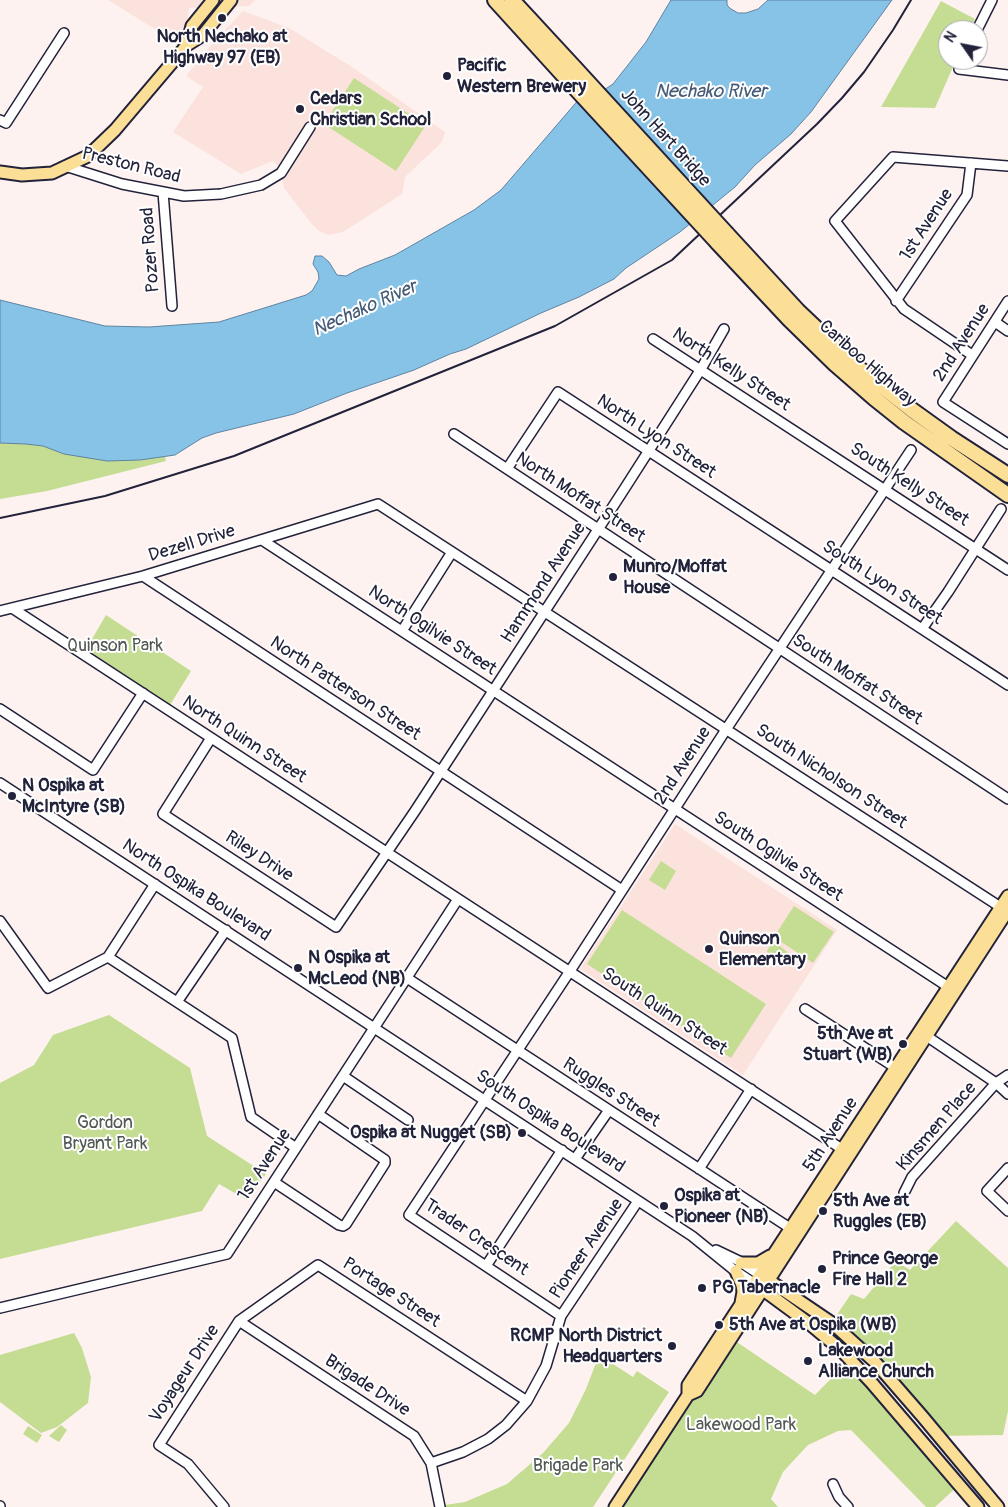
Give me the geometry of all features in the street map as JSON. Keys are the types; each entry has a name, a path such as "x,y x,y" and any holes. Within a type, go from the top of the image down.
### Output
{"highway":[{"path":"482,0 570,72"},
{"path":"496,0 532,41"},
{"path":"514,1 570,72"},
{"name":"John Hart Bridge","path":"570,72 722,238"},
{"name":"Cariboo Highway","path":"722,238 856,366 951,438 1008,475"},
{"name":"Cariboo Highway","path":"722,238 789,319 835,364 904,422 1008,495"}],"main road":[{"path":"187,45 192,26 213,0"},
{"path":"0,172 22,175 52,172 88,156 115,130 187,45 203,35 231,0"},
{"name":"5th Avenue","path":"615,1507 688,1395 697,1391 744,1310 1005,910 1008,896"},
{"path":"780,1254 780,1277 785,1298 762,1303 744,1310 739,1267 758,1264 780,1254"},
{"name":"South Ospika Boulevard","path":"762,1282 785,1298 832,1323 874,1362 998,1507"},
{"name":"South Ospika Boulevard","path":"785,1298 841,1350 871,1382 978,1507"}],"street":[{"path":"982,20 992,0"},
{"path":"0,120 6,123 64,32"},
{"path":"987,70 1008,75"},
{"name":"Preston Road","path":"65,166 122,184 184,196 221,194 261,185 281,172 310,127"},
{"path":"972,355 904,309 836,221 892,157 1008,166"},
{"name":"1st Avenue","path":"896,301 967,195 971,163"},
{"name":"Pozer Road","path":"164,192 172,306"},
{"name":"2nd Avenue","path":"1008,301 943,402 1008,444"},
{"path":"995,322 1008,330"},
{"name":"Hammond Avenue","path":"387,852 701,370 724,329"},
{"name":"North Kelly Street","path":"653,339 791,428"},
{"name":"North Lyon Street","path":"507,469 558,392 737,509"},
{"name":"South Kelly Street","path":"791,428 1008,570"},
{"name":"North Moffat Street","path":"454,434 689,589"},
{"name":"2nd Avenue","path":"486,1100 675,810 726,728 911,450"},
{"name":"Dezell Drive","path":"0,611 143,576 378,504"},
{"name":"South Nicholson Street","path":"378,504 1005,910"},
{"name":"South Lyon Street","path":"737,509 1008,685"},
{"path":"922,629 1001,509"},
{"name":"North Ogilvie Street","path":"262,540 583,750"},
{"path":"402,631 452,552"},
{"name":"North Patterson Street","path":"143,576 622,890"},
{"name":"South Moffat Street","path":"689,589 1008,799"},
{"name":"North Quinn Street","path":"12,608 458,899"},
{"path":"0,709 93,770 142,693"},
{"name":"Riley Drive","path":"211,738 163,814 336,927 387,852"},
{"name":"South Ogilvie Street","path":"583,750 952,990"},
{"name":"North Ospika Boulevard","path":"0,783 375,1027"},
{"path":"0,921 48,988 108,957 155,884"},
{"name":"1st Avenue","path":"0,1308 227,1254 458,899"},
{"name":"South Quinn Street","path":"458,899 847,1152"},
{"path":"177,1002 226,930"},
{"path":"108,957 232,1038 251,1117 296,1148"},
{"name":"Ruggles Street","path":"407,978 794,1232"},
{"path":"805,1009 899,1070"},
{"name":"South Ospika Boulevard","path":"375,1027 762,1282"},
{"path":"924,1034 996,1083 1008,1094"},
{"name":"Kinsmen Place","path":"904,1193 912,1177 996,1083 1008,1075"},
{"path":"343,1076 408,1120"},
{"path":"700,1169 751,1089"},
{"name":"Trader Crescent","path":"486,1100 409,1215 561,1316"},
{"path":"576,1159 609,1110"},
{"path":"274,1182 339,1225 343,1226 346,1224 385,1163 384,1160 318,1114"},
{"path":"486,1266 562,1150"},
{"path":"1008,1168 987,1191 1008,1211"},
{"name":"Pioneer Avenue","path":"431,1463 463,1452 488,1439 506,1425 528,1400 546,1366 561,1316 638,1201"},
{"name":"Portage Street","path":"239,1321 318,1265 528,1400"},
{"name":"Brigade Drive","path":"239,1321 414,1436 431,1463 440,1507"},
{"name":"Voyageur Drive","path":"224,1507 188,1464 159,1445 239,1321"},
{"path":"833,1484 848,1507"}],"shaded area":[{"path":"108,0 255,0 249,6 189,8 184,47"},
{"name":"Cedars Christian School","path":"243,11 289,28 352,67 445,132 442,142 405,177 402,194 343,232 329,235 319,231 311,223 284,188 279,167 273,161 241,174 173,132 203,87 186,76 212,44"},
{"name":"Quinson Elementary","path":"675,824 837,930 743,1075 580,969"}],"green space":[{"path":"941,1 975,19 938,20 938,70 952,70 935,108 881,107"},
{"path":"354,78 426,125 396,171 324,124"},
{"path":"0,430 162,445 166,461 47,491 0,499"},
{"name":"Quinson Park","path":"106,615 191,671 170,705 85,651"},
{"path":"661,861 676,871 665,890 649,880"},
{"path":"794,906 834,932 813,963 774,937"},
{"path":"622,910 766,1004 731,1058 587,964"},
{"path":"776,943 790,954 784,963 768,955 767,951 771,944"},
{"name":"Gordon Bryant Park","path":"109,1015 190,1068 207,1136 266,1174 247,1200 219,1184 202,1211 0,1259 0,1083 34,1065 53,1035"},
{"path":"956,1221 1008,1268 1008,1411 1003,1435 940,1436 834,1319 851,1294 864,1299 896,1261 910,1270"},
{"path":"74,1333 82,1348 91,1377 88,1403 57,1427 41,1433 0,1402 0,1355"},
{"name":"Lakewood Park","path":"725,1334 815,1395 852,1357 959,1485 935,1507 926,1507 851,1430 838,1431 808,1445 783,1472 771,1499 778,1507 613,1507"},
{"name":"Brigade Park","path":"599,1355 633,1377 637,1371 669,1392 593,1507 446,1507 445,1505 465,1502 507,1484 543,1453 569,1423 586,1389"},
{"path":"61,1425 67,1430 59,1442 49,1436"},
{"path":"28,1426 42,1435 37,1443 23,1434"}],"water":[{"name":"Nechako River","path":"671,0 727,0 727,5 731,9 738,13 746,13 758,9 768,0 892,0 811,112 791,134 755,165 735,187 680,232 626,268 614,279 579,297 466,349 414,370 294,414 216,433 202,438 175,455 140,460 107,461 64,454 43,446 0,443 0,300 105,326 149,327 219,322 306,295 312,291 319,279 318,272 313,264 315,256 322,256 329,262 337,275 346,276 395,255 474,210 501,190 580,98 613,84 646,42"}],"railway":[{"path":"0,518 105,496 234,456 555,326 672,260 817,124 842,98 864,72 911,0"}],"place":[{"name":"North Nechako at Highway 97 (EB)","path":"222,18"},
{"name":"Pacific Western Brewery","path":"447,76"},
{"name":"Cedars Christian School","path":"300,109"},
{"name":"Munro/Moffat House","path":"613,577"},
{"name":"N Ospika at McIntyre (SB)","path":"12,796"},
{"name":"Quinson Elementary","path":"709,949"},
{"name":"N Ospika at McLeod (NB)","path":"298,968"},
{"name":"5th Ave at Stuart (WB)","path":"903,1044"},
{"name":"Ospika at Nugget (SB)","path":"522,1133"},
{"name":"Ospika at Pioneer (NB)","path":"664,1206"},
{"name":"5th Ave at Ruggles (EB)","path":"823,1211"},
{"name":"Prince George Fire Hall 2","path":"822,1269"},
{"name":"PG Tabernacle","path":"702,1288"},
{"name":"5th Ave at Ospika (WB)","path":"719,1325"},
{"name":"RCMP North District Headquarters","path":"672,1346"},
{"name":"Lakewood Alliance Church","path":"808,1361"}]}
